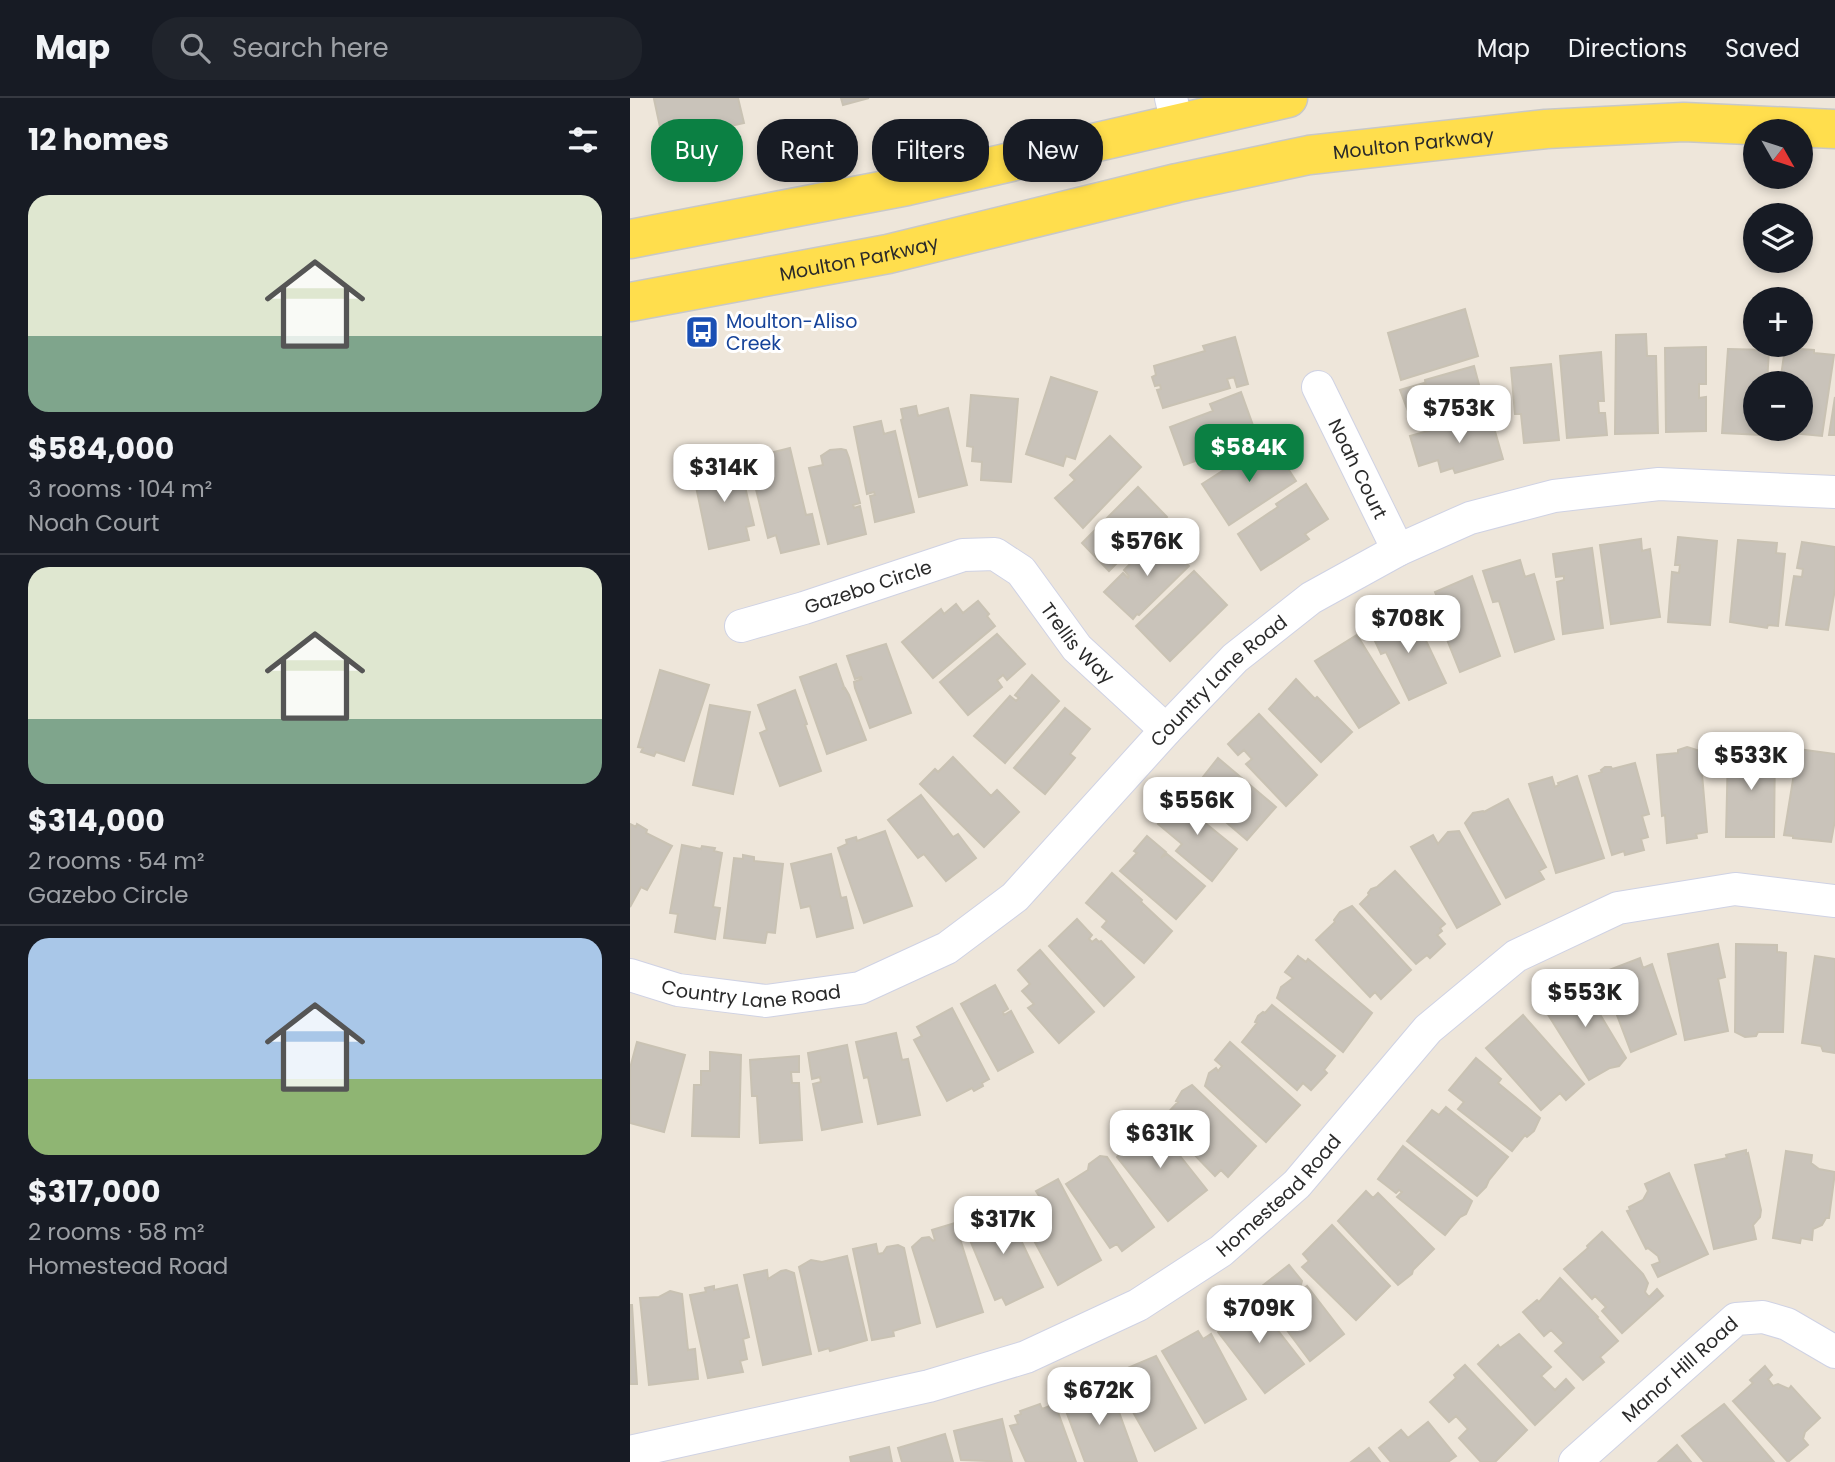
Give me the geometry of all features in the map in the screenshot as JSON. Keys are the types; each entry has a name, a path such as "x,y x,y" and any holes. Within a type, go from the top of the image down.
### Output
{"main road":[{"path":"630,239 907,186 1174,110 1288,98"},
{"name":"Moulton Parkway","path":"630,302 888,254 1177,183 1309,155 1546,129 1684,122 1835,130"}],"street":[{"name":"Noah Court","path":"1318,387 1398,550"},
{"name":"Country Lane Road","path":"630,975 678,990 766,1001 860,988 947,948 1015,897 1166,730 1235,659 1311,598 1398,550 1470,518 1554,496 1659,484 1835,492"},
{"name":"Trellis Way","path":"995,554 1021,571 1077,648 1166,730"},
{"name":"Gazebo Circle","path":"741,626 963,555 995,554"},
{"name":"Homestead Road","path":"630,1452 929,1386 1026,1357 1138,1305 1221,1251 1297,1184 1428,1029 1516,956 1618,908 1735,889 1835,901"},
{"name":"Manor Hill Road","path":"1575,1462 1736,1318 1763,1317 1787,1324 1835,1352"}],"building":[{"path":"738,98 744,123 743,119 658,119 654,99"},
{"path":"841,98 869,98 843,105"},
{"path":"1465,309 1478,356 1401,380 1388,333"},
{"path":"1646,334 1647,356 1656,356 1658,433 1615,434 1616,335"},
{"path":"1235,337 1248,384 1237,387 1234,377 1227,379 1230,388 1163,408 1157,390 1161,389 1160,385 1155,386 1152,377 1156,375 1154,366 1205,351 1203,346"},
{"path":"1706,347 1706,384 1699,384 1699,398 1706,397 1706,431 1666,432 1665,348"},
{"path":"1728,349 1743,349 1743,357 1769,357 1768,371 1743,371 1743,434 1722,433"},
{"path":"1813,350 1814,353 1834,355 1822,436 1813,435 1813,371 1782,371 1784,357 1813,357"},
{"path":"1601,352 1604,401 1598,401 1599,413 1605,413 1607,435 1567,438 1560,356"},
{"path":"1551,364 1559,440 1524,443 1521,414 1515,414 1511,368"},
{"path":"1474,366 1485,407 1414,427 1400,390 1424,383 1426,389 1425,380"},
{"path":"1051,377 1097,392 1075,459 1066,456 1063,466 1026,454"},
{"path":"1241,392 1255,431 1227,441 1229,449 1184,465 1170,427 1213,411 1210,404"},
{"path":"971,395 1018,399 1011,482 981,480 982,462 972,461 973,447 967,446"},
{"path":"1835,397 1835,435 1829,435"},
{"path":"916,406 918,416 948,408 967,485 919,497 901,420 901,409"},
{"path":"1490,414 1503,459 1455,473 1453,468 1441,472 1438,460 1419,466 1410,436"},
{"path":"881,421 884,434 895,431 914,512 875,522 870,496 875,495 874,492 867,494 854,427"},
{"path":"1110,436 1141,467 1083,528 1055,498 1075,480 1070,475"},
{"path":"1274,447 1296,481 1229,525 1202,484 1258,448 1263,455"},
{"path":"790,448 806,515 812,514 819,544 781,553 776,535 768,538 751,469 768,465 766,454"},
{"path":"830,450 846,450 849,458 860,503 853,505 854,508 860,506 866,534 828,544 809,468 823,465 821,456"},
{"path":"739,461 754,525 746,527 749,540 709,549 693,472"},
{"path":"1306,484 1328,519 1305,534 1309,539 1261,570 1238,534"},
{"path":"1138,487 1167,517 1132,550 1126,545 1123,548 1127,553 1109,571 1082,543"},
{"path":"1159,535 1189,566 1133,619 1104,592 1123,573 1128,578 1124,570"},
{"path":"1678,537 1717,541 1710,625 1668,622 1672,572 1679,573 1680,565 1675,565"},
{"path":"1641,539 1642,551 1650,549 1660,617 1611,624 1600,545"},
{"path":"1738,540 1777,543 1776,553 1785,554 1778,626 1768,625 1767,628 1730,622"},
{"path":"1802,542 1835,547 1835,589 1828,630 1786,625 1794,576 1802,577 1803,569 1797,568"},
{"path":"1592,548 1603,628 1563,634 1557,582 1564,580 1564,576 1556,577 1553,554"},
{"path":"1520,560 1525,577 1534,574 1554,639 1515,652 1499,601 1493,602 1483,571"},
{"path":"1194,571 1227,605 1170,661 1136,626"},
{"path":"1472,576 1500,656 1460,672 1442,627 1448,625 1435,592"},
{"path":"978,601 995,626 933,678 902,642 941,609 944,614 956,604 963,613"},
{"path":"1401,610 1413,634 1421,630 1446,683 1409,700 1386,652 1381,654 1368,626"},
{"path":"997,634 1025,664 1007,680 1003,675 997,680 1002,687 968,715 940,682"},
{"path":"1357,635 1399,703 1359,728 1315,661"},
{"path":"886,644 911,713 870,728 854,682 862,679 855,679 847,656"},
{"path":"836,664 844,687 842,689 845,688 849,695 866,740 827,754 800,677"},
{"path":"660,670 709,685 684,761 656,752 654,756 641,752 643,748 638,747"},
{"path":"1032,675 1059,701 1005,763 974,736 1010,696 1016,701 1019,698 1015,695"},
{"path":"1296,679 1352,732 1321,762 1269,709"},
{"path":"795,690 821,771 780,786 760,733 767,730 758,705"},
{"path":"710,705 750,712 733,794 693,785"},
{"path":"1065,708 1090,729 1070,754 1075,758 1045,794 1014,768"},
{"path":"1259,714 1317,775 1286,806 1246,764 1252,759 1244,750 1238,755 1228,744"},
{"path":"1751,743 1775,744 1774,837 1726,837 1728,750 1748,750 1750,754"},
{"path":"1687,747 1700,751 1707,832 1696,834 1697,838 1667,843 1657,755 1678,753 1678,750"},
{"path":"1798,749 1835,754 1835,820 1831,842 1784,835"},
{"path":"953,757 991,796 997,790 1019,812 984,847 920,784 935,769 938,772"},
{"path":"1218,758 1276,807 1247,840 1191,792"},
{"path":"1635,763 1649,814 1642,816 1648,837 1641,839 1644,850 1612,855 1589,776 1602,772 1605,767 1612,769"},
{"path":"1577,776 1604,858 1556,873 1529,784 1552,777 1555,787 1558,783"},
{"path":"1185,792 1211,814 1204,822 1237,849 1212,881 1176,851 1182,844 1158,824"},
{"path":"921,795 953,837 958,834 976,858 946,881 924,854 918,858 888,820"},
{"path":"1508,799 1546,867 1539,871 1544,879 1506,898 1465,823 1473,813 1484,812"},
{"path":"630,824 636,827 637,824 647,830 646,833 672,846 647,890 641,887 630,907"},
{"path":"885,831 912,906 864,923 838,848 847,844 846,840 856,837 857,841"},
{"path":"1459,831 1500,904 1457,928 1411,847 1433,835 1438,844 1448,832"},
{"path":"1147,836 1166,852 1161,858 1167,854 1205,886 1176,919 1120,871 1137,853 1134,851"},
{"path":"682,845 701,849 702,846 715,848 714,851 722,853 713,907 720,908 715,939 675,932 678,914 670,913"},
{"path":"831,854 841,898 846,897 853,928 817,937 810,906 801,908 791,864"},
{"path":"743,855 754,857 754,861 783,864 775,933 767,932 765,943 724,938 734,858 743,859"},
{"path":"1395,871 1445,924 1437,935 1445,944 1430,958 1427,955 1416,964 1360,904 1371,889"},
{"path":"1112,873 1172,931 1144,963 1102,927 1107,921 1086,903"},
{"path":"1352,906 1411,970 1381,999 1375,992 1370,997 1316,940 1335,922 1340,912"},
{"path":"1077,919 1092,935 1089,939 1092,942 1096,939 1101,941 1134,977 1104,1006 1049,946"},
{"path":"1718,944 1725,977 1718,979 1728,1031 1685,1040 1668,954"},
{"path":"1736,944 1777,945 1777,952 1786,953 1783,1032 1758,1032 1756,1036 1745,1037 1735,1032"},
{"path":"1040,950 1094,1012 1059,1043 1028,1008 1034,1004 1022,991 1030,984 1018,970"},
{"path":"1298,956 1306,962 1308,959 1372,1013 1343,1052 1277,998 1281,987 1293,978 1285,972"},
{"path":"1815,956 1835,959 1835,1053 1823,1051 1821,1046 1802,1043"},
{"path":"1640,958 1643,968 1652,964 1676,1034 1631,1052 1601,973"},
{"path":"1586,978 1604,1008 1598,1011 1626,1058 1619,1066 1589,1080 1542,1005"},
{"path":"995,985 1008,1009 1003,1012 1004,1015 1011,1011 1033,1052 998,1071 961,1004"},
{"path":"1272,1005 1335,1056 1324,1070 1327,1073 1311,1090 1303,1083 1297,1090 1242,1042 1257,1023 1255,1022 1258,1016"},
{"path":"952,1008 989,1079 974,1091 972,1088 947,1101 914,1040 922,1036 917,1027"},
{"path":"1523,1015 1584,1084 1566,1100 1560,1093 1541,1110 1486,1048"},
{"path":"896,1033 902,1060 908,1059 920,1115 878,1124 868,1077 864,1078 856,1042"},
{"path":"637,1042 685,1055 664,1132 630,1123 630,1068"},
{"path":"1230,1042 1300,1105 1266,1142 1205,1086 1209,1073 1216,1068 1218,1071 1222,1066 1215,1060"},
{"path":"847,1045 862,1122 822,1130 813,1084 821,1082 820,1077 812,1079 808,1053"},
{"path":"710,1052 741,1055 739,1137 692,1136 694,1085 701,1085 701,1071 710,1071"},
{"path":"799,1056 799,1072 791,1072 792,1083 799,1083 802,1140 760,1143 757,1096 752,1096 750,1060"},
{"path":"1476,1058 1501,1079 1498,1083 1540,1118 1534,1131 1527,1137 1525,1135 1512,1151 1458,1109 1464,1102 1449,1090"},
{"path":"1192,1085 1256,1146 1228,1177 1221,1170 1215,1176 1161,1120 1178,1102 1176,1101 1182,1091"},
{"path":"1446,1107 1508,1157 1477,1196 1407,1141 1432,1110 1439,1115"},
{"path":"1150,1118 1207,1190 1168,1221 1117,1157 1117,1152 1133,1139 1136,1141 1130,1134"},
{"path":"1403,1146 1472,1201 1466,1214 1460,1217 1445,1235 1397,1197 1402,1192 1399,1190 1396,1193 1378,1179"},
{"path":"1746,1150 1761,1210 1760,1217 1753,1225 1756,1239 1714,1249 1695,1165 1727,1158 1726,1155"},
{"path":"1786,1151 1812,1155 1811,1163 1819,1169 1835,1172 1829,1218 1813,1229 1812,1240 1801,1238 1800,1243 1773,1238"},
{"path":"1100,1156 1107,1157 1154,1227 1122,1251 1117,1244 1110,1248 1066,1184 1088,1170 1089,1164"},
{"path":"1669,1173 1708,1254 1658,1277 1652,1265 1660,1262 1658,1256 1646,1249 1627,1211 1630,1210 1629,1207 1643,1200 1648,1191 1645,1184"},
{"path":"1058,1179 1101,1260 1058,1285 1018,1211 1027,1201 1041,1199 1036,1191"},
{"path":"1366,1191 1373,1198 1378,1193 1434,1249 1412,1274 1398,1285 1338,1221"},
{"path":"1004,1204 1043,1287 1006,1305 1002,1297 995,1300 965,1228 987,1218 984,1212 989,1208"},
{"path":"955,1223 983,1312 937,1327 912,1247 922,1238 935,1240 932,1230"},
{"path":"1332,1225 1390,1286 1356,1320 1302,1267 1309,1261 1303,1254"},
{"path":"1602,1232 1643,1274 1648,1283 1645,1292 1649,1297 1657,1289 1663,1296 1622,1333 1602,1311 1606,1307 1595,1296 1592,1299 1564,1269"},
{"path":"876,1244 878,1254 883,1253 887,1247 898,1245 904,1248 920,1323 893,1331 894,1336 872,1340 853,1249"},
{"path":"847,1256 867,1340 830,1351 829,1348 819,1351 799,1267 811,1260 822,1262"},
{"path":"1289,1265 1302,1281 1300,1288 1302,1290 1307,1286 1344,1334 1310,1361 1257,1290"},
{"path":"767,1270 768,1279 781,1271 794,1273 811,1354 763,1365 744,1275"},
{"path":"1560,1278 1618,1341 1600,1357 1604,1362 1583,1380 1555,1351 1564,1343 1551,1330 1544,1336 1523,1312 1537,1300 1539,1302"},
{"path":"737,1285 749,1337 743,1339 747,1359 740,1361 743,1372 708,1378 690,1295 706,1292 705,1288 714,1286 714,1290"},
{"path":"670,1291 682,1294 688,1350 695,1349 698,1379 649,1385 640,1298 659,1297"},
{"path":"1251,1296 1304,1364 1265,1393 1218,1332 1224,1327 1218,1319"},
{"path":"632,1305 637,1384 630,1384"},
{"path":"1198,1331 1203,1339 1211,1334 1246,1399 1205,1423 1162,1351"},
{"path":"1519,1334 1551,1367 1541,1376 1555,1390 1566,1379 1574,1388 1535,1425 1478,1364 1498,1345 1500,1348"},
{"path":"1156,1356 1196,1428 1155,1451 1120,1389 1126,1385 1120,1375 1126,1372 1125,1369"},
{"path":"1465,1365 1527,1430 1495,1462 1481,1462 1459,1438 1468,1429 1456,1416 1449,1422 1430,1402 1456,1378 1454,1375"},
{"path":"1765,1366 1772,1375 1768,1379 1773,1386 1778,1384 1789,1389 1791,1386 1820,1418 1805,1432 1803,1439 1808,1445 1788,1462 1733,1401 1753,1383 1750,1380"},
{"path":"1100,1384 1103,1393 1111,1390 1137,1462 1085,1462 1062,1400"},
{"path":"1040,1404 1042,1409 1055,1404 1076,1462 1026,1462 1010,1426 1018,1424 1015,1416 1021,1414 1020,1411"},
{"path":"1724,1404 1774,1462 1704,1462 1682,1436"},
{"path":"1002,1419 1012,1462 961,1460 954,1431"},
{"path":"1428,1422 1456,1456 1448,1462 1391,1462 1379,1448 1401,1430 1408,1438"},
{"path":"945,1434 953,1462 902,1462 898,1448"},
{"path":"1677,1445 1691,1462 1658,1462"},
{"path":"889,1447 892,1462 851,1462 850,1457"},
{"path":"1369,1448 1380,1462 1351,1462"}],"place":[{"name":"Moulton-Aliso Creek","path":"702,332"}]}
